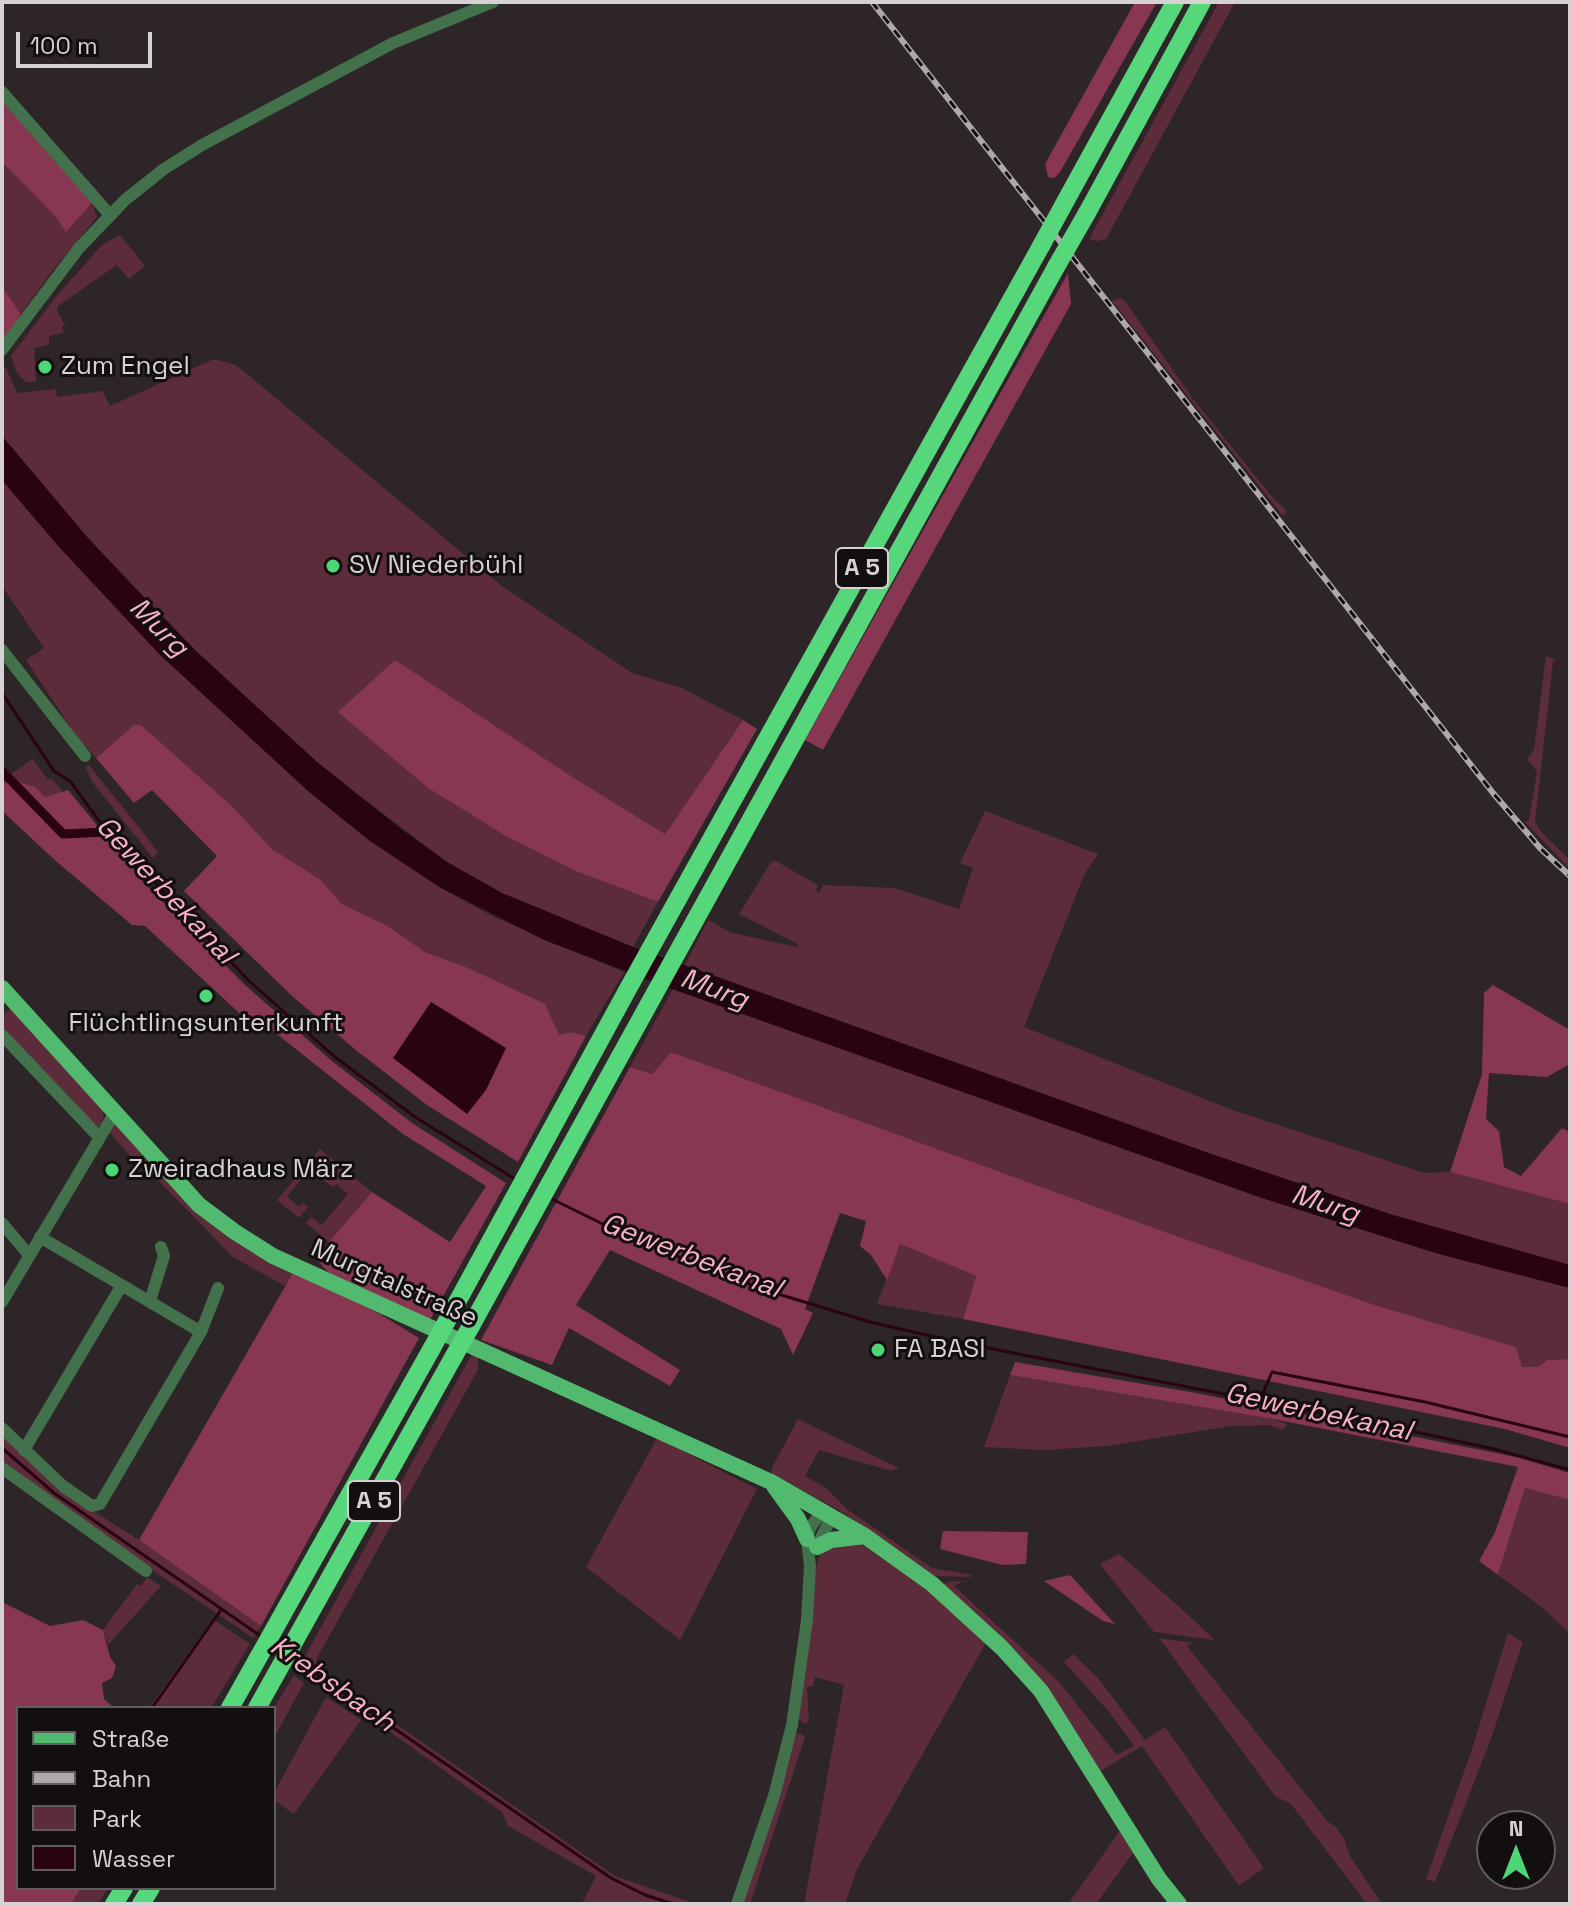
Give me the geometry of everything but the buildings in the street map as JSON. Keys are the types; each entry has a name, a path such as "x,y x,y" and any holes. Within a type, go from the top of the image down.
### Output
{"highway":[{"name":"A 5","path":"231,1706 1175,2"},
{"name":"A 5","path":"258,1706 1202,2"}],"main road":[{"name":"Murgtalstraße","path":"5,996 199,1205 235,1232 273,1256 771,1482 865,1536 932,1584 973,1620 1041,1691 1159,1879 1179,1904"},
{"path":"771,1482 812,1543 865,1536"}],"street":[{"path":"2,350 63,267 110,215 164,169 202,145 393,43 493,2"},
{"path":"2,92 110,215"},
{"path":"2,650 85,756"},
{"path":"2,1035 99,1137"},
{"path":"2,1302 114,1114"},
{"path":"2,1223 29,1255"},
{"path":"40,1237 201,1332"},
{"path":"150,1301 164,1256 161,1247"},
{"path":"24,1450 122,1285"},
{"path":"2,1428 53,1478 92,1506 100,1504 201,1332 218,1288"},
{"path":"2,1468 146,1571"},
{"path":"737,1904 774,1796 792,1725 807,1620 812,1543 810,1528 827,1513"}],"green space":[{"path":"1219,2 1235,2 1106,239 1089,239"},
{"path":"2,162 67,231 92,203 97,217 21,314 2,287"},
{"path":"120,235 145,266 129,279 117,265 58,306 65,325 62,326 64,333 49,336 49,345 34,348 36,382 26,382 17,373 11,356 54,299 102,245"},
{"path":"1120,298 1193,399 1287,511 1283,516 1112,301"},
{"path":"214,359 236,365 502,586 632,673 682,688 743,720 665,834 571,776 339,712 428,788 504,835 578,872 658,902 633,947 502,893 447,862 317,762 196,651 88,538 2,436 2,369 6,368 17,393 56,389 57,397 103,391 110,406"},
{"path":"2,480 59,547 308,791 370,841 441,888 494,917 624,972 586,1036 571,1032 559,1035 466,967 425,952 388,926 342,904 321,880 271,848 232,806 141,725 135,724 96,758 77,737 26,660 44,648 2,586"},
{"path":"1546,656 1556,660 1553,662 1535,822 1570,860 1570,869 1525,822 1529,820 1537,772 1527,759 1534,750"},
{"path":"33,759 48,780 51,778 63,792 44,797 2,784 2,780"},
{"path":"88,764 158,853 153,858 93,783 86,769"},
{"path":"985,811 1098,854 1084,875 1024,1027 1232,1110 1425,1173 1450,1172 1570,1204 1570,1265 1393,1215 1214,1155 685,965 708,920 732,933 798,947 798,944 739,914 771,862 776,861 818,885 816,891 819,893 823,885 894,888 959,909 973,868 960,863"},
{"path":"673,989 1262,1198 1439,1254 1570,1288 1570,1359 1547,1360 1538,1367 1522,1368 1516,1347 1378,1306 1168,1233 671,1052 652,1074 630,1067"},
{"path":"11,1008 102,1108 104,1116 100,1126 92,1126 2,1027 2,1016"},
{"path":"114,1125 118,1125 156,1165 294,1271 285,1286 233,1257 149,1171 133,1159 110,1133"},
{"path":"320,1149 372,1192 329,1242 306,1223 311,1217 322,1225 348,1194 336,1184 333,1187 323,1180 326,1175 314,1165 287,1196 299,1207 303,1203 308,1207 299,1218 277,1200"},
{"path":"900,1244 976,1276 963,1319 877,1304"},
{"path":"472,1354 478,1357 478,1370 317,1658 315,1668 615,1876 696,1904 582,1904 596,1876 508,1826 502,1812 299,1667"},
{"path":"1010,1375 1288,1424 1282,1430 1270,1425 1231,1426 1107,1446 1044,1450 984,1447"},
{"path":"798,1419 899,1468 891,1471 819,1450 805,1476 826,1488 848,1510 932,1568 971,1577 933,1576 844,1513 772,1474 772,1468"},
{"path":"2,1436 57,1488 139,1540 261,1626 253,1638 21,1476 2,1460"},
{"path":"657,1438 757,1489 680,1640 586,1567"},
{"path":"1525,1488 1570,1500 1570,1634 1543,1608 1498,1575"},
{"path":"859,1542 955,1608 987,1641 857,1869 845,1904 804,1904 844,1685 815,1677 813,1686 807,1687 809,1722 804,1724 798,1718 814,1579 818,1559 824,1549"},
{"path":"1119,1554 1215,1640 1154,1632 1100,1564"},
{"path":"147,1577 161,1586 108,1645 103,1630 137,1584 141,1586"},
{"path":"963,1581 954,1586 1059,1682 1117,1755 1134,1746 1110,1713 1064,1662 1073,1654 1098,1678 1145,1740 1165,1727 1264,1868 1239,1886 1142,1746 1099,1772 1029,1668 976,1613 943,1585"},
{"path":"213,1619 250,1644 212,1706 150,1706"},
{"path":"1508,1633 1523,1642 1491,1739 1435,1882 1426,1879 1471,1752"},
{"path":"1159,1638 1193,1643 1187,1646 1328,1822 1335,1826 1350,1856 1382,1904 1367,1904 1291,1804 1275,1796"},
{"path":"294,1675 304,1683 276,1734 275,1706"},
{"path":"326,1697 361,1720 294,1814 276,1801 276,1789"},
{"path":"800,1733 805,1737 750,1904 742,1904 795,1735"},
{"path":"1122,1828 1136,1849 1096,1904 1068,1904"},
{"path":"80,1890 107,1890 98,1904 71,1904"}],"shaded area":[{"path":"1135,2 1157,2 1060,172 1054,178 1048,177 1045,164"},
{"path":"2,98 92,203 66,232 57,218 2,162"},
{"path":"1068,273 1071,304 823,750 805,740"},
{"path":"2,287 21,314 2,344"},
{"path":"395,660 665,834 743,720 757,729 658,902 578,872 504,835 428,788 338,712"},
{"path":"135,724 141,725 232,806 271,848 321,880 342,904 388,926 425,952 466,967 545,1004 559,1035 571,1032 586,1036 518,1162 427,1105 357,1051 292,996 184,891 217,856 152,790 134,803 96,758"},
{"path":"14,781 35,787 45,797 68,790 148,887 245,985 332,1061 412,1123 506,1183 430,1320 329,1273 315,1258 372,1192 450,1242 486,1186 403,1134 273,1031 248,1021 145,926 132,925 57,862 2,811 2,784"},
{"path":"1493,985 1570,1030 1568,1065 1547,1077 1489,1073 1486,1119 1499,1131 1504,1167 1521,1176 1562,1128 1570,1132 1570,1204 1450,1172 1482,1074 1484,993"},
{"path":"671,1052 1168,1233 1378,1306 1516,1347 1522,1367 1538,1367 1547,1360 1570,1359 1570,1448 1505,1429 963,1319 976,1276 900,1244 887,1280 871,1255 860,1246 866,1221 840,1213 805,1309 813,1313 793,1355 781,1329 610,1250 576,1305 680,1370 670,1386 569,1328 552,1365 481,1340 630,1067 652,1074"},
{"path":"294,1271 380,1314 419,1338 261,1626 139,1540"},
{"path":"1015,1362 1196,1393 1516,1457 1570,1473 1570,1500 1525,1488 1498,1575 1479,1561 1495,1532 1518,1467 1273,1419 1010,1375"},
{"path":"943,1531 1028,1532 1026,1564 1002,1565 940,1549"},
{"path":"1070,1575 1115,1624 1103,1621 1044,1581"},
{"path":"2,1602 50,1626 83,1620 103,1630 110,1657 116,1666 112,1678 102,1683 104,1699 112,1706 16,1706 16,1890 80,1890 71,1904 2,1904"}],"water":[{"name":"Murg","path":"2,436 134,587 196,651 317,762 447,862 502,893 633,947 1214,1155 1393,1215 1570,1265 1570,1288 1439,1254 1262,1198 672,989 544,940 441,888 370,841 308,791 159,654 59,547 2,480"},
{"path":"431,1002 506,1048 486,1090 467,1114 393,1058"}],"waterway":[{"name":"Gewerbekanal","path":"2,693 54,771 70,781 107,832 248,980 335,1057 415,1117 515,1179"},
{"path":"2,771 63,834 107,832"},
{"name":"Gewerbekanal","path":"550,1198 625,1235 681,1258 765,1290 870,1322 952,1341 1383,1425 1494,1449 1570,1470"},
{"path":"1260,1400 1272,1372 1425,1402 1570,1437"},
{"name":"Krebsbach","path":"2,1448 54,1493 262,1637"},
{"path":"153,1706 221,1610"},
{"name":"Krebsbach","path":"291,1657 611,1878 645,1895 673,1904"}],"railway":[{"path":"872,2 1493,793 1540,848 1570,876"}],"place":[{"name":"Zum Engel","path":"45,367"},
{"name":"SV Niederbühl","path":"333,566"},
{"name":"Flüchtlingsunterkunft","path":"206,996"},
{"name":"Zweiradhaus März","path":"112,1170"},
{"name":"FA BASI","path":"878,1350"}]}
